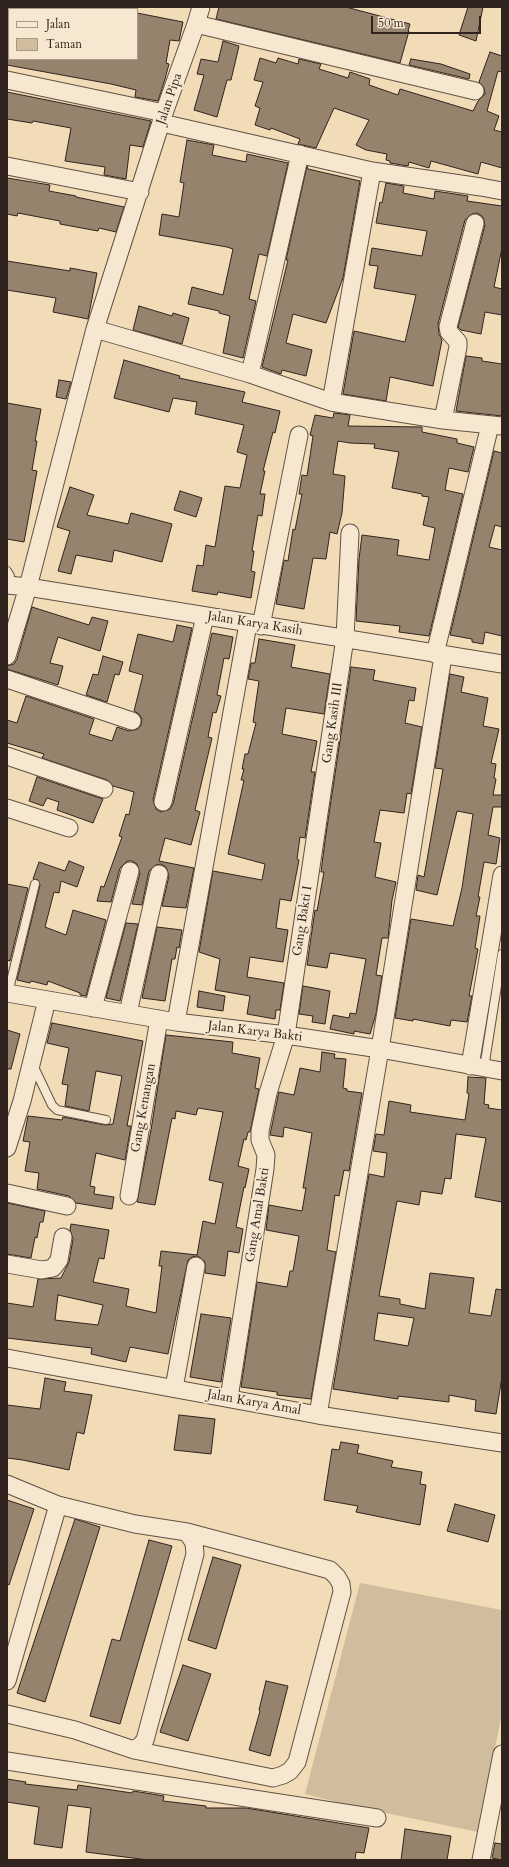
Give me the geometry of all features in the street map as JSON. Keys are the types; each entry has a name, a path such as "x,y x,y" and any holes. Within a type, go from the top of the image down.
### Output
{"street":[{"name":"Jalan Pipa","path":"7,656 28,586 95,329 163,118 201,7"},
{"path":"196,24 475,92"},
{"path":"7,80 163,118 372,172 502,191"},
{"path":"250,374 300,154"},
{"path":"7,166 140,192"},
{"path":"331,402 372,172"},
{"path":"443,420 458,347 458,342 449,332 448,327 475,223"},
{"path":"95,329 250,374 331,402 443,420 496,426 439,655 380,1049 318,1415"},
{"path":"176,1022 254,625 299,435"},
{"name":"Gang Kasih III","path":"320,807 345,638 350,533"},
{"name":"Jalan Karya Kasih","path":"7,584 28,586 254,625 345,638 439,655 502,664"},
{"path":"163,802 205,616"},
{"path":"7,679 132,721"},
{"path":"7,756 104,789"},
{"name":"Gang Bakti I","path":"286,1035 320,807"},
{"path":"7,808 69,828"},
{"path":"94,1008 130,870"},
{"path":"128,1013 159,874"},
{"path":"477,1067 502,875"},
{"name":"Jalan Karya Bakti","path":"8,993 176,1022 286,1035 380,1049 502,1071"},
{"path":"7,1148 22,1100 47,1000"},
{"name":"Gang Kenangan","path":"129,1196 159,1019"},
{"name":"Gang Amal Bakti","path":"229,1398 265,1169 266,1155 260,1140 260,1131 268,1094 286,1035"},
{"path":"7,1193 67,1206"},
{"path":"7,1264 42,1270 53,1268 59,1260 63,1237"},
{"path":"174,1388 196,1266"},
{"name":"Jalan Karya Amal","path":"7,1358 318,1415 502,1443"},
{"path":"7,1484 58,1505 135,1524 187,1532 330,1570 337,1576 341,1584 342,1592 297,1762 290,1771 283,1776 273,1778 134,1750 75,1730 7,1714"},
{"path":"7,1681 58,1505"},
{"path":"134,1750 145,1740 195,1554 194,1543 187,1532"},
{"path":"481,1860 497,1804 502,1754"},
{"path":"7,1761 377,1818"}],"lane":[{"path":"7,571 10,576 7,584"},
{"path":"8,993 35,884"},
{"path":"477,1067 502,954"},
{"path":"31,1062 52,1105 57,1110 106,1120"}],"green space":[{"path":"360,1583 502,1610 502,1713 478,1832 352,1806 305,1794"}],"building":[{"path":"219,7 346,7 410,24 400,63 216,19"},
{"path":"468,7 483,7 476,41 459,35"},
{"path":"138,13 183,22 179,41 170,40 166,63 169,64 158,101 135,97 136,90 111,84 7,65 7,59 138,60"},
{"path":"223,41 239,46 231,80 227,80 217,117 194,110 204,75 197,74 201,59 218,62"},
{"path":"490,52 502,56 502,72 498,71 487,111 499,116 494,130 502,132 502,168 481,162 478,174 431,161 429,168 409,162 408,166 390,163 390,161 386,160 387,154 366,150 356,145 369,120 334,108 316,148 298,144 300,139 271,128 270,130 255,125 260,108 255,106 263,82 254,80 260,58 276,63 278,58 298,64 299,59 321,64 319,69 348,78 350,72 370,79 369,85 398,95 400,89 473,111 478,101 485,94 484,88 479,82"},
{"path":"411,59 441,64 470,74 469,79 409,65"},
{"path":"7,92 151,121 143,147 130,145 126,179 104,175 105,167 65,161 71,128 33,121 32,123 7,119"},
{"path":"187,140 214,145 212,155 246,162 247,154 288,163 267,256 259,254 249,299 256,301 243,358 223,353 230,316 219,313 219,311 188,304 192,287 223,295 233,249 159,235 162,214 179,217 184,183 180,182"},
{"path":"307,166 308,169 360,181 343,278 326,323 293,314 286,343 312,350 306,376 282,370 281,374 262,367 288,260 286,260"},
{"path":"7,178 50,185 49,191 124,207 116,232 99,228 98,231 60,224 60,221 18,213 17,216 7,214"},
{"path":"386,183 404,186 403,193 434,199 435,191 468,196 467,201 502,206 502,248 494,287 502,289 502,315 485,312 481,334 461,330 458,327 485,225 482,216 477,213 472,214 465,220 438,324 439,334 442,340 433,386 390,377 386,401 343,394 354,331 405,342 416,295 374,288 378,266 369,265 372,248 422,256 427,231 376,223 380,202 382,203"},
{"path":"7,261 70,271 70,268 97,273 88,319 53,312 56,298 7,290"},
{"path":"139,306 172,316 173,313 189,318 182,344 133,330"},
{"path":"466,356 482,358 482,361 502,364 502,416 456,411"},
{"path":"124,360 180,376 179,378 245,392 242,402 280,411 263,471 265,471 260,494 265,494 262,516 258,515 252,551 254,551 251,571 255,572 251,598 218,592 217,595 192,591 197,565 203,566 206,545 215,547 225,486 240,488 247,455 237,452 244,425 195,414 197,402 173,398 169,412 114,398"},
{"path":"59,380 71,382 66,399 56,397"},
{"path":"7,403 41,409 35,441 37,441 32,470 37,471 24,542 7,539"},
{"path":"334,413 350,415 348,426 422,427 422,432 457,439 457,443 474,447 468,472 449,468 445,490 463,494 429,636 399,632 400,626 356,621 359,559 362,535 399,540 397,555 429,560 435,528 423,525 429,497 422,496 422,494 392,488 399,452 374,448 375,444 338,441 333,474 345,476 342,513 337,534 330,532 326,559 313,558 304,609 276,604 284,560 288,561 293,529 295,530 302,494 299,494 302,475 307,476 313,436 310,435 315,415 333,418"},
{"path":"494,451 502,453 502,527 495,525 489,547 502,550 502,636 485,632 483,644 472,642 472,639 450,635"},
{"path":"70,487 94,495 87,515 128,524 131,513 172,524 162,562 114,550 112,562 76,555 71,574 58,571 70,531 57,527"},
{"path":"180,491 202,498 196,517 174,510"},
{"path":"32,607 89,625 92,617 108,621 100,651 58,637 50,663 63,666 58,685 7,669 7,666 14,664 17,659"},
{"path":"177,625 192,628 153,800 156,809 161,812 170,809 173,804 212,633 233,637 229,659 224,658 217,695 221,696 216,713 213,712 208,737 212,738 195,810 200,812 191,845 165,838 159,861 194,868 186,908 162,906 169,876 166,867 161,864 156,865 149,871 142,905 132,904 140,873 137,864 132,861 127,861 120,868 111,902 97,901 101,886 104,887 122,837 119,836 126,814 129,815 134,792 113,786 107,780 42,758 44,754 7,743 7,720 17,723 26,696 94,719 89,734 112,741 117,727 129,731 138,729 141,725 142,719 139,714 134,711 143,675 129,671 138,634 173,642"},
{"path":"259,639 295,645 291,667 330,674 324,714 286,708 282,734 317,741 311,772 315,772 305,838 300,837 297,859 299,860 291,901 280,899 276,928 288,930 283,962 250,957 247,977 284,983 280,1010 276,1010 275,1019 247,1014 250,996 215,990 220,959 199,952 213,871 262,880 265,864 228,854 244,780 241,780 244,769 242,769 245,754 248,754 256,723 253,722 259,681 248,679 251,663 255,663"},
{"path":"103,656 123,662 119,675 115,674 107,702 86,695 93,674 98,675"},
{"path":"351,667 375,670 373,680 416,688 414,701 409,700 405,723 422,727 411,794 407,793 404,813 380,810 374,842 381,843 375,877 396,882 392,900 388,938 382,938 376,975 382,976 376,1014 370,1034 354,1031 354,1034 330,1029 333,1015 349,1018 350,1013 356,1014 366,959 330,953 327,968 307,965 315,910 317,911 324,872 321,872 325,841"},
{"path":"450,674 464,677 461,692 488,698 483,726 499,729 491,763 496,764 494,778 496,779 493,795 502,795 502,807 493,807 488,835 500,838 496,864 484,862 476,916 480,916 475,948 478,949 469,996 472,996 467,1022 451,1020 450,1026 413,1019 413,1021 395,1018 411,919 453,926 462,888 473,814 457,811 437,895 416,890 418,875 424,877 443,769 435,768"},
{"path":"37,777 103,799 93,823 57,810 59,802 47,798 43,806 29,801"},
{"path":"69,861 84,867 77,887 61,881 59,893 54,892 45,927 66,935 73,910 106,920 86,996 80,995 80,993 48,981 47,985 31,981 30,983 17,980 40,885 38,880 33,879 39,862 65,871"},
{"path":"7,884 28,888 10,961 7,960"},
{"path":"126,923 138,924 120,1001 106,998"},
{"path":"157,927 182,930 179,948 177,947 175,959 172,959 165,1001 142,998"},
{"path":"303,986 330,991 325,1024 312,1022 313,1016 299,1014"},
{"path":"199,991 225,996 223,1011 197,1007"},
{"path":"52,1023 143,1041 127,1126 131,1126 125,1160 96,1153 90,1186 95,1187 94,1194 114,1197 112,1209 76,1203 69,1196 37,1189 39,1173 25,1171 30,1142 23,1141 28,1116 62,1120 63,1117 105,1125 113,1124 122,1076 96,1071 89,1111 65,1106 68,1085 62,1084 69,1048 47,1043"},
{"path":"7,1030 20,1034 11,1069 7,1069"},
{"path":"166,1035 233,1042 232,1053 260,1058 255,1088 259,1089 250,1132 248,1132 246,1140 244,1139 238,1166 249,1169 236,1227 243,1229 239,1253 228,1251 225,1276 205,1273 205,1262 198,1256 192,1257 188,1260 168,1354 130,1347 126,1362 91,1354 92,1348 7,1338 7,1303 33,1307 38,1279 61,1278 69,1262 73,1239 70,1230 71,1224 109,1230 104,1259 99,1258 93,1282 129,1289 126,1306 156,1313 162,1266 159,1266 161,1251 197,1255 203,1221 215,1224 223,1183 209,1180 223,1112 198,1108 196,1115 176,1111 175,1119 172,1118 155,1205 137,1202 151,1130","holes":["58,1295 103,1305 98,1325 55,1320"]},
{"path":"322,1052 335,1054 334,1058 346,1059 343,1088 347,1089 347,1091 362,1093 349,1171 344,1170 339,1196 335,1195 327,1250 336,1252 311,1399 277,1395 277,1392 241,1387 257,1282 287,1287 290,1271 293,1271 299,1236 266,1230 269,1205 302,1211 306,1188 303,1188 312,1133 284,1127 283,1137 270,1135 278,1096 279,1092 294,1095 300,1068 320,1072"},
{"path":"468,1077 486,1078 484,1104 489,1105 488,1108 502,1110 502,1202 475,1197 486,1138 456,1134 451,1179 445,1178 442,1194 421,1191 419,1205 397,1201 379,1296 400,1299 400,1304 425,1309 430,1273 474,1278 469,1313 491,1316 496,1289 502,1290 502,1377 496,1414 475,1411 476,1400 449,1395 449,1402 398,1396 398,1399 333,1389 369,1174 384,1177 387,1153 373,1151 376,1134 384,1135 389,1101 411,1105 410,1112 465,1120 469,1094 467,1093","holes":["378,1313 414,1318 408,1346 374,1340"]},
{"path":"7,1203 45,1211 43,1222 40,1222 37,1238 35,1237 31,1258 7,1254"},
{"path":"201,1314 231,1318 221,1382 190,1377"},
{"path":"45,1378 66,1382 64,1391 92,1395 84,1434 77,1432 69,1470 7,1458 7,1405 40,1409"},
{"path":"179,1415 215,1419 211,1454 174,1450"},
{"path":"341,1442 359,1445 357,1453 393,1461 391,1467 422,1472 420,1484 426,1485 420,1525 356,1512 358,1506 324,1500 332,1449 339,1450"},
{"path":"7,1500 34,1509 9,1585 7,1584"},
{"path":"455,1504 495,1515 488,1542 447,1531"},
{"path":"75,1519 100,1527 45,1702 17,1693"},
{"path":"149,1540 172,1546 120,1724 90,1716 112,1639 120,1641"},
{"path":"213,1557 241,1565 216,1649 188,1640"},
{"path":"183,1665 211,1674 188,1741 160,1732"},
{"path":"266,1681 288,1686 270,1756 249,1750 260,1711"},
{"path":"7,1779 26,1782 25,1784 77,1790 78,1785 132,1793 133,1791 164,1796 163,1801 206,1806 206,1808 246,1808 369,1828 364,1853 356,1852 355,1860 148,1860 86,1852 91,1808 68,1805 62,1848 34,1844 39,1807 7,1802"},
{"path":"405,1829 451,1836 447,1860 401,1860"},
{"path":"495,1843 502,1844 502,1860 492,1858"}]}
